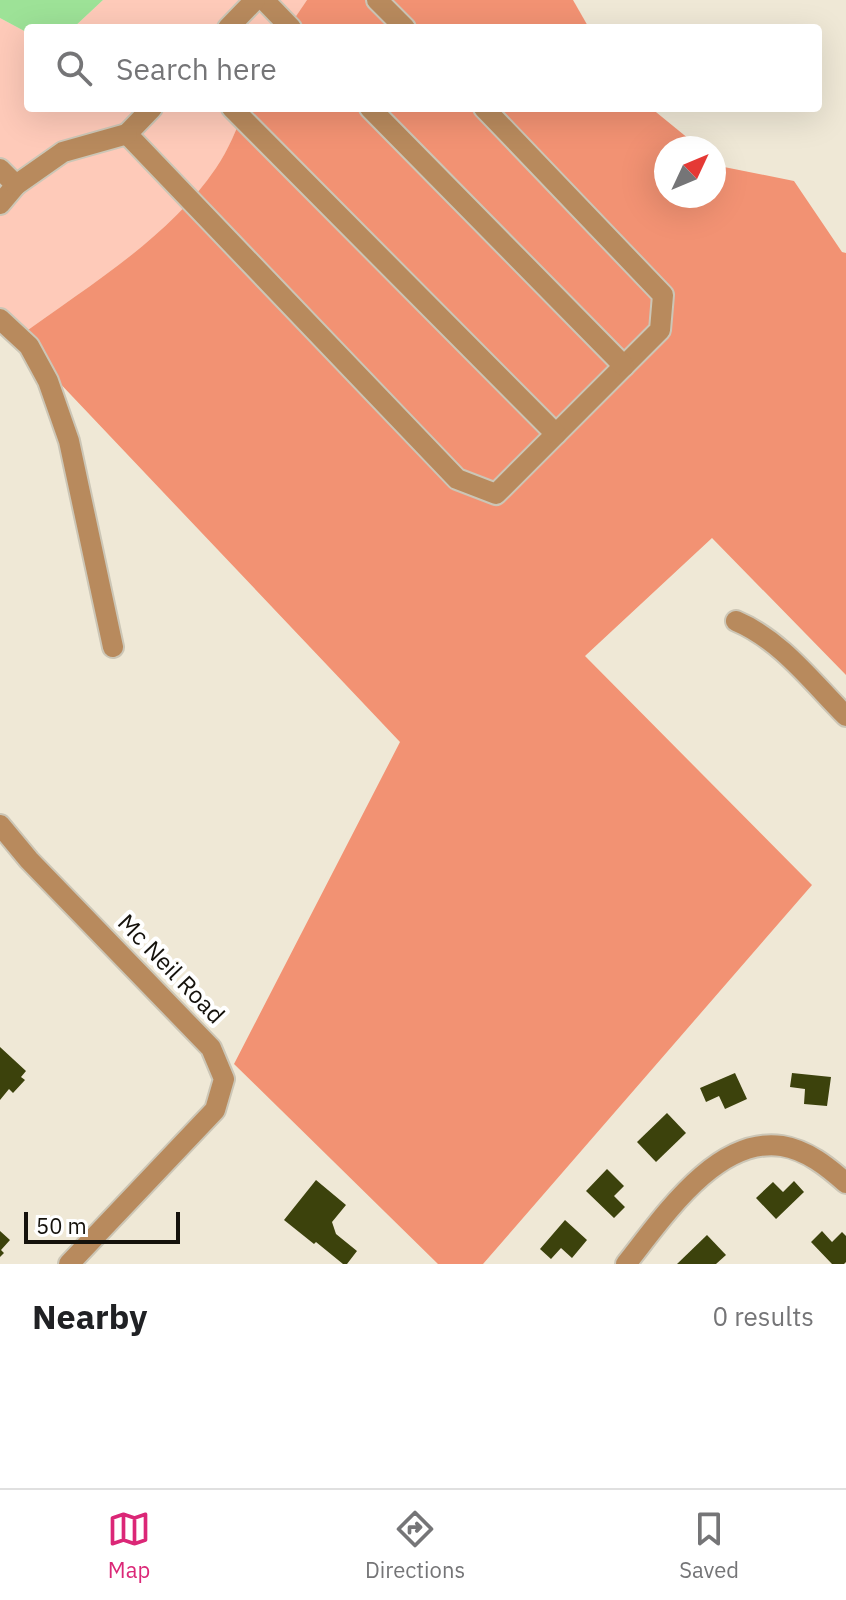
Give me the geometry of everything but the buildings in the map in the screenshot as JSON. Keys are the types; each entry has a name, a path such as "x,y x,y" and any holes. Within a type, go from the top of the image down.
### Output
{"street":[{"path":"232,24 255,0"},
{"path":"264,0 287,24"},
{"path":"377,0 401,24"},
{"path":"0,204 16,185 63,152 127,134 148,112"},
{"path":"236,112 556,434"},
{"path":"374,112 624,366"},
{"path":"127,134 457,479 496,494 660,330 663,295 488,112"},
{"path":"0,169 16,185"},
{"path":"0,319 29,346 48,381 69,441 113,647"},
{"path":"736,621 759,630 846,716"},
{"name":"Mc Neil Road","path":"2,827 29,860 211,1048 224,1079 215,1110 69,1264"},
{"path":"626,1264 694,1183 721,1161 752,1148 783,1146 820,1160 846,1183"}],"shaded area":[{"path":"0,0 103,0 77,24 24,24 24,31 0,18"},
{"path":"103,0 307,0 291,24 77,24"},
{"path":"307,0 573,0 587,24 291,24"},
{"path":"0,18 24,31 24,112 243,112 220,161 196,194 150,240 17,338 0,321"},
{"path":"243,112 656,112 685,136 654,136 654,208 726,208 726,167 794,181 842,252 846,253 846,675 712,538 585,656 812,885 483,1264 438,1264 234,1064 400,742 17,338 150,240 196,194 220,161"}]}
